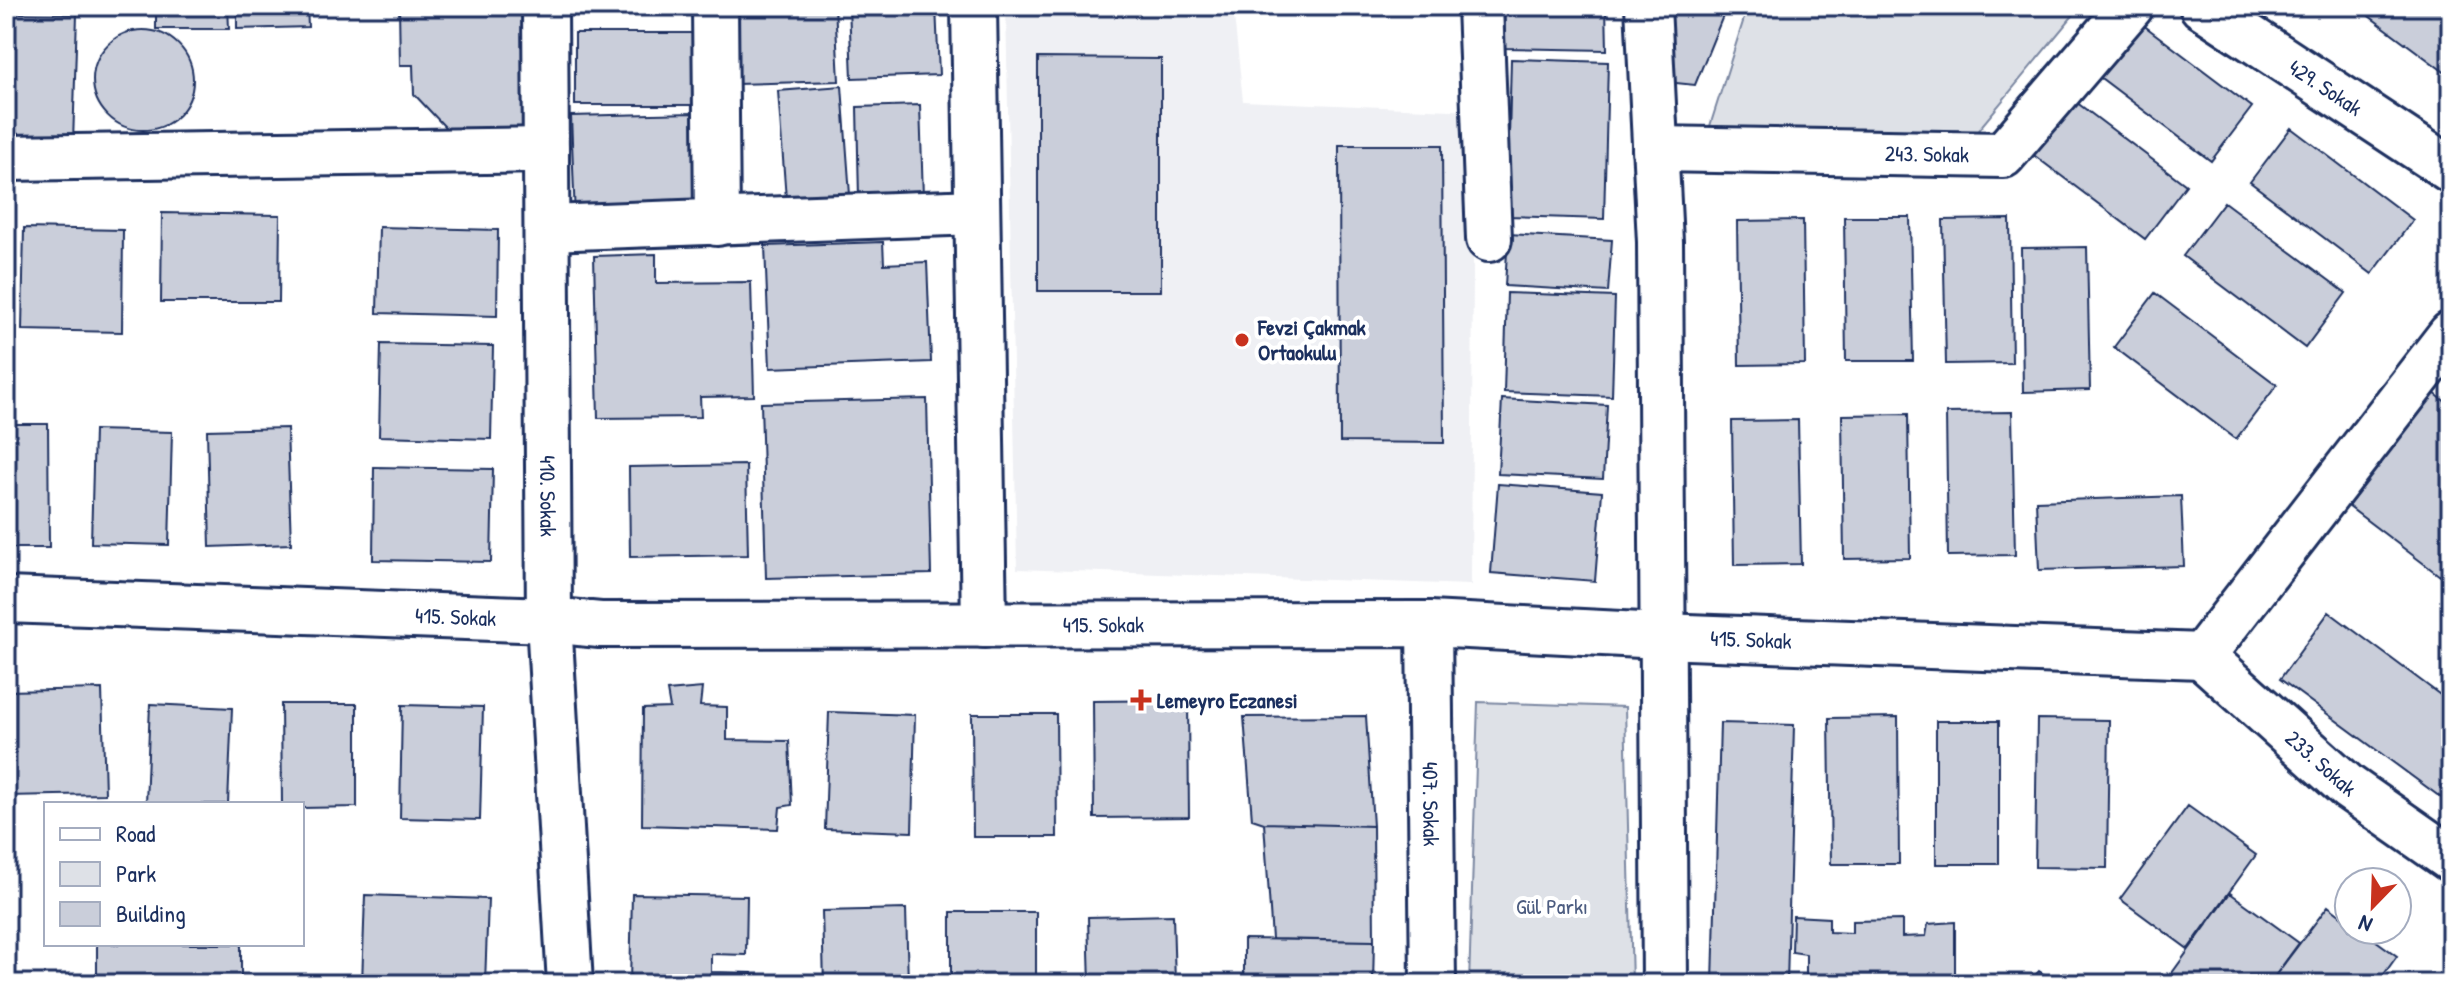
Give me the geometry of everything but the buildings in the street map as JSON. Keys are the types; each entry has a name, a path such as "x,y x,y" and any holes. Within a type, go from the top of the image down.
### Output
{"street":[{"name":"410. Sokak","path":"545,6 549,620 570,984"},
{"path":"715,6 717,223"},
{"path":"974,6 984,625"},
{"path":"1480,6 1489,239"},
{"path":"1648,6 1660,242 1665,984"},
{"name":"243. Sokak","path":"1655,149 2003,155 2131,6"},
{"name":"429. Sokak","path":"2202,6 2451,170"},
{"path":"6,158 546,150"},
{"path":"548,228 977,212"},
{"path":"2202,656 2451,334"},
{"name":"415. Sokak","path":"6,600 549,620 600,625 1429,624 2202,656"},
{"name":"407. Sokak","path":"1429,624 1433,984"},
{"name":"233. Sokak","path":"2202,656 2348,787 2451,859"}],"shaded area":[{"name":"Fevzi Çakmak Ortaokulu","path":"1006,6 1233,6 1243,101 1474,111 1471,585 1017,569"}],"green space":[{"path":"1748,6 2080,7 1975,134 1710,126"},
{"name":"Gül Parkı","path":"1478,702 1625,707 1632,984 1469,984"}],"place":[{"name":"Fevzi Çakmak Ortaokulu","path":"1242,340"},
{"name":"Lemeyro Eczanesi","path":"1141,700"}]}
